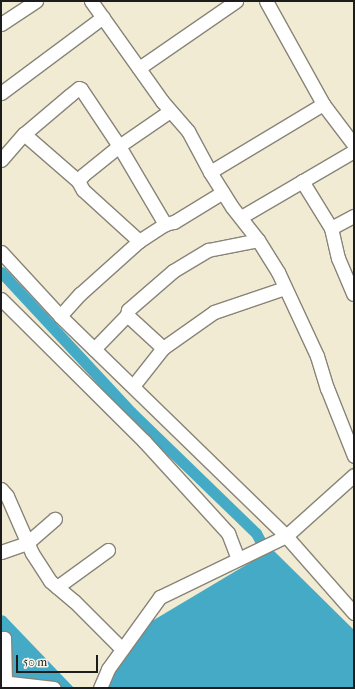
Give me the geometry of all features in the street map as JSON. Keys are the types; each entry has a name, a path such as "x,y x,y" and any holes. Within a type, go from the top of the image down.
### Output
{"street":[{"path":"1,24 36,1"},
{"path":"138,68 236,1"},
{"path":"266,1 323,104 354,145"},
{"path":"93,2 138,68 170,111 188,132 210,172 258,240 285,288 317,356 327,388 354,456"},
{"path":"1,93 102,17"},
{"path":"1,160 24,134 79,88 88,98 119,146 165,224"},
{"path":"210,172 323,104"},
{"path":"78,182 83,175 119,146 170,111"},
{"path":"24,134 78,182 83,190 140,241"},
{"path":"241,217 354,151"},
{"path":"302,181 331,228 338,258 353,294"},
{"path":"60,316 80,294 140,241 165,224 174,222 223,192"},
{"path":"331,228 354,216"},
{"path":"94,349 127,315 128,310 173,271 208,250 258,240"},
{"path":"1,252 60,316 285,536 354,613"},
{"path":"133,386 163,348 214,312 285,288"},
{"path":"1,298 144,441 228,533 240,558"},
{"path":"127,315 163,348"},
{"path":"100,688 108,669 160,597 285,536 354,476"},
{"path":"1,489 7,496 32,553 50,581 122,649"},
{"path":"1,552 27,543 55,519"},
{"path":"57,587 108,550"},
{"path":"1,638 4,638 3,682 54,688"}],"water":[{"path":"274,551 354,630 354,688 106,688 142,627 256,559"},
{"path":"1,615 5,616 74,688 1,688"}],"waterway":[{"path":"1,272 131,412 256,533 267,554 277,565"}]}
